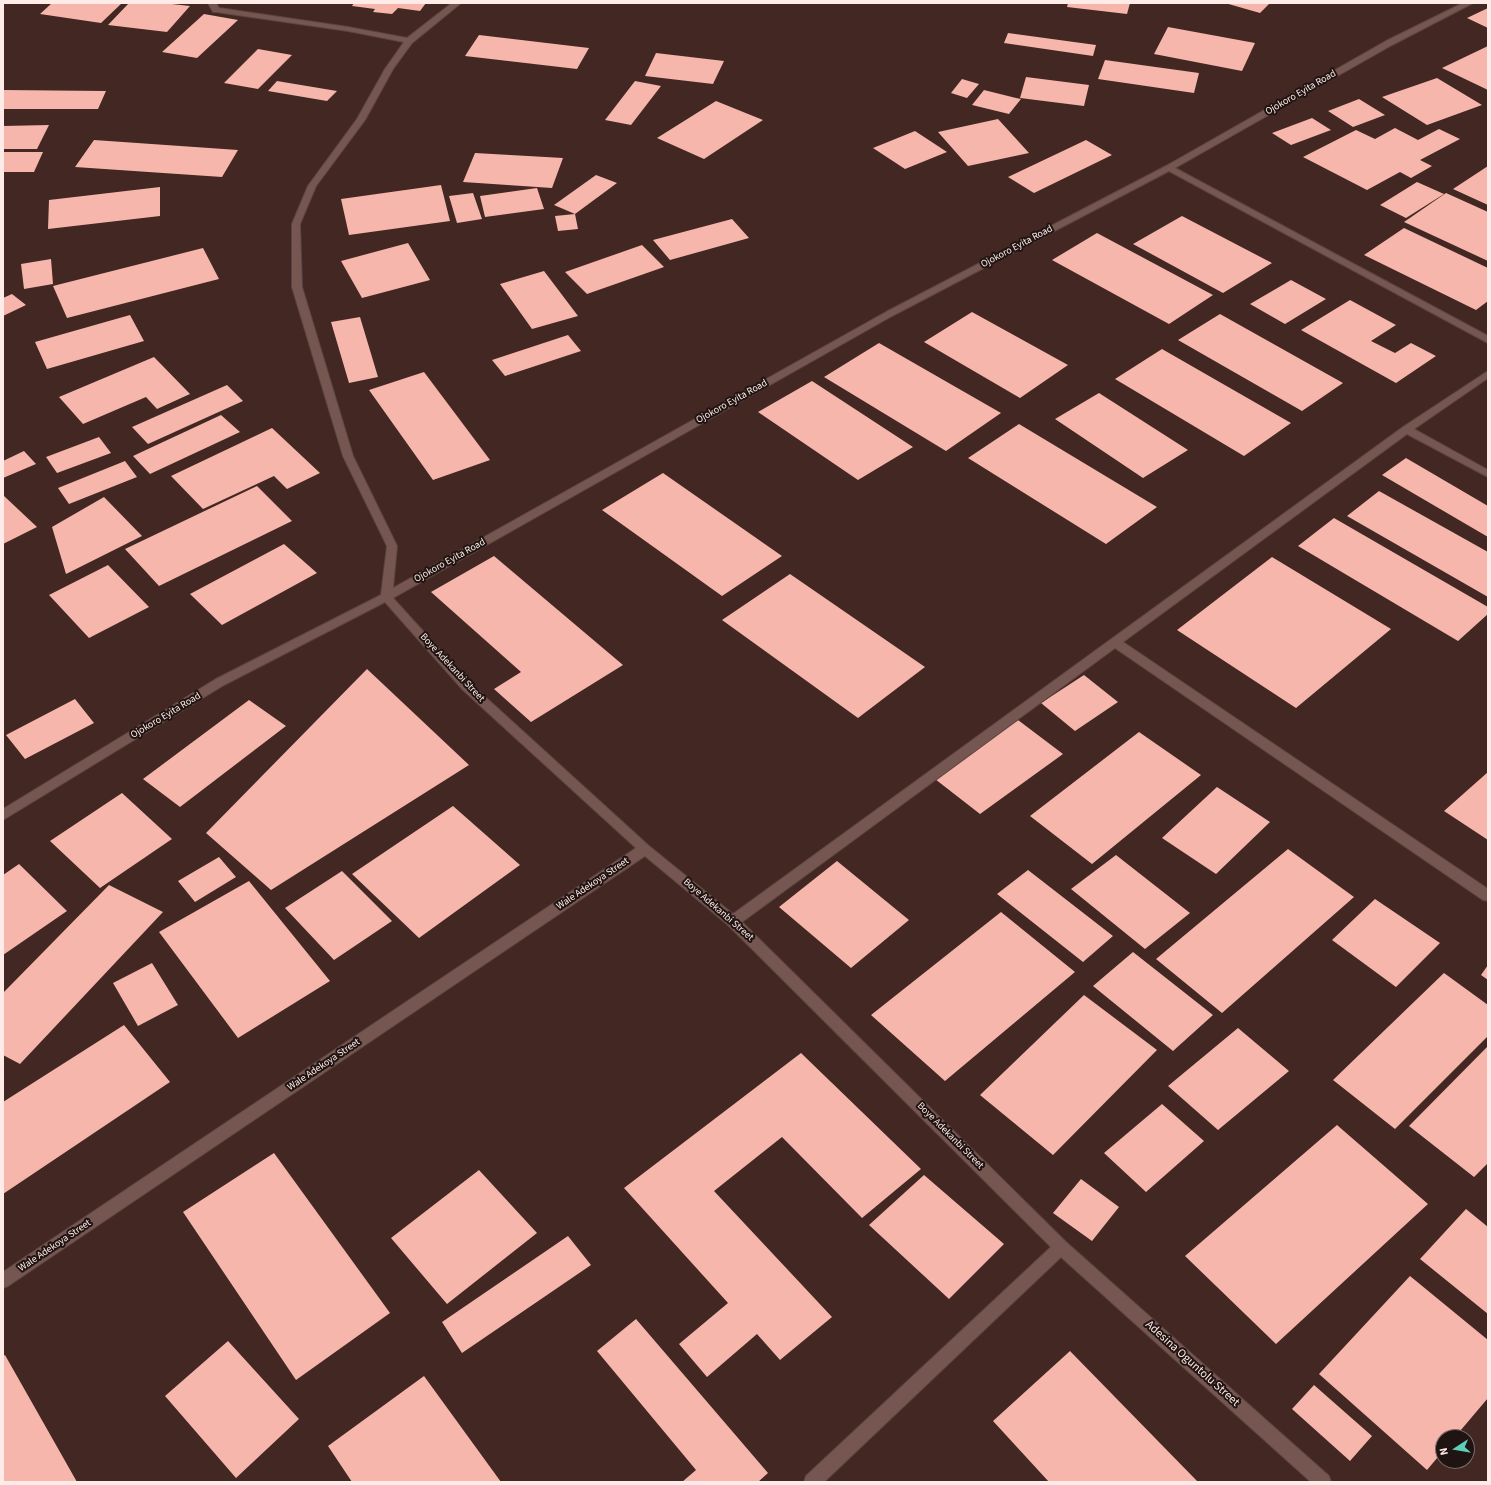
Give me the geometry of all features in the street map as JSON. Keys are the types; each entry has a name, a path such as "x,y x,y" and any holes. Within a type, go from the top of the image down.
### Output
{"street":[{"path":"212,3 216,10 348,29 409,41"},
{"path":"386,597 392,546 348,456 297,287 296,224 312,186 361,120 389,69 409,41 457,3"},
{"name":"Ojokoro Eyita Road","path":"3,815 220,682 386,597 889,314 1169,168 1390,43 1469,3"},
{"path":"1169,168 1488,340"},
{"path":"733,921 1407,429 1488,374"},
{"path":"1407,429 1488,474"},
{"name":"Boye Adekanbi Street","path":"386,597 467,687 645,849 733,921 1061,1247"},
{"path":"1115,642 1488,896"},
{"name":"Wale Adekoya Street","path":"3,1281 645,849"},
{"path":"812,1482 1061,1247"},
{"name":"Adesina Oguntolu Street","path":"1061,1247 1323,1482"}],"building":[{"path":"52,3 122,3 101,23 40,14"},
{"path":"129,3 163,3 190,6 167,32 108,25"},
{"path":"354,3 426,3 420,11 398,8 392,14 373,12 375,9 352,6"},
{"path":"1068,3 1130,3 1127,14 1067,7"},
{"path":"1225,3 1270,3 1260,13"},
{"path":"1488,8 1488,28 1467,18"},
{"path":"204,14 238,20 197,58 162,52"},
{"path":"1168,27 1255,43 1242,71 1154,54"},
{"path":"1008,33 1096,45 1093,56 1004,43"},
{"path":"479,35 589,48 577,69 465,56"},
{"path":"1488,46 1488,90 1442,68"},
{"path":"258,49 292,55 258,89 224,83"},
{"path":"656,53 724,61 713,84 645,76"},
{"path":"1105,60 1199,73 1194,93 1098,79"},
{"path":"1026,77 1089,85 1084,106 1020,98"},
{"path":"1437,78 1482,105 1427,125 1382,97"},
{"path":"962,79 979,84 967,98 951,93"},
{"path":"277,81 337,91 327,101 268,91"},
{"path":"635,81 661,86 631,125 605,120"},
{"path":"3,90 106,91 98,109 3,109"},
{"path":"984,90 1021,99 1009,114 972,105"},
{"path":"1359,99 1385,115 1353,127 1328,111"},
{"path":"716,101 763,120 704,159 657,138"},
{"path":"1312,118 1331,130 1291,145 1272,133"},
{"path":"998,119 1029,153 968,166 938,132"},
{"path":"49,125 37,149 3,149 3,126"},
{"path":"1395,128 1418,140 1439,129 1460,139 1420,160 1432,166 1411,178 1400,172 1367,190 1303,157 1356,130 1375,139"},
{"path":"915,131 947,152 905,169 873,148"},
{"path":"94,140 238,150 222,177 75,167"},
{"path":"1086,140 1112,155 1034,193 1008,177"},
{"path":"3,152 43,152 34,172 3,172"},
{"path":"475,153 563,158 552,188 463,182"},
{"path":"1488,166 1488,205 1453,189"},
{"path":"596,175 617,183 575,214 554,205"},
{"path":"1417,182 1444,194 1406,218 1380,205"},
{"path":"441,185 450,221 349,235 341,199"},
{"path":"160,187 160,216 48,229 49,200"},
{"path":"537,188 544,209 485,217 480,196"},
{"path":"473,193 482,219 457,223 449,196"},
{"path":"1446,193 1488,212 1488,261 1404,222"},
{"path":"575,214 578,229 558,231 555,216"},
{"path":"1182,216 1272,263 1223,293 1133,244"},
{"path":"732,219 749,238 670,260 653,240"},
{"path":"1404,228 1488,268 1488,301 1476,310 1364,255"},
{"path":"1097,233 1213,295 1169,324 1052,260"},
{"path":"408,243 430,280 362,298 341,261"},
{"path":"642,245 664,267 587,294 565,272"},
{"path":"203,248 219,279 67,318 53,286"},
{"path":"51,259 53,284 24,289 21,264"},
{"path":"544,271 578,316 532,329 500,284"},
{"path":"1291,280 1326,299 1285,324 1250,304"},
{"path":"12,294 26,305 3,316 3,298"},
{"path":"1350,300 1396,325 1371,341 1395,353 1411,343 1436,356 1396,383 1301,330"},
{"path":"972,312 1068,365 1020,398 924,342"},
{"path":"1220,314 1343,383 1302,411 1178,340"},
{"path":"130,315 144,341 47,369 35,342"},
{"path":"360,317 378,377 349,383 331,322"},
{"path":"568,335 581,351 505,376 492,360"},
{"path":"879,343 1001,413 946,451 824,377"},
{"path":"1162,349 1291,423 1244,456 1115,379"},
{"path":"154,357 190,394 157,409 146,397 83,424 59,397"},
{"path":"424,372 490,460 433,480 369,390"},
{"path":"812,381 913,447 858,480 758,412"},
{"path":"227,385 243,401 148,444 132,427"},
{"path":"1099,393 1188,450 1143,478 1055,419"},
{"path":"221,415 240,432 150,474 133,456"},
{"path":"1019,424 1157,507 1106,544 968,458"},
{"path":"272,428 320,473 287,489 274,476 203,509 171,476"},
{"path":"99,437 111,453 57,473 46,457"},
{"path":"24,451 36,464 3,478 3,461"},
{"path":"1406,458 1488,506 1488,537 1382,475"},
{"path":"125,461 137,477 69,504 58,488"},
{"path":"663,473 782,556 722,596 602,510"},
{"path":"257,486 292,521 159,586 125,549"},
{"path":"1379,491 1488,552 1488,597 1347,516"},
{"path":"3,495 37,527 3,544"},
{"path":"104,497 142,536 66,574 52,527"},
{"path":"1334,518 1488,607 1488,614 1458,641 1298,546"},
{"path":"284,544 317,573 222,625 190,594"},
{"path":"494,556 623,665 531,722 494,689 521,672 431,592"},
{"path":"1272,557 1391,629 1296,708 1177,630"},
{"path":"108,565 149,607 89,638 49,595"},
{"path":"790,574 925,667 858,718 722,620"},
{"path":"367,669 469,765 271,890 206,833"},
{"path":"1084,675 1118,702 1075,731 1041,703"},
{"path":"75,699 94,723 25,759 6,735"},
{"path":"249,700 286,726 180,807 143,779"},
{"path":"1018,720 1063,754 980,814 935,779"},
{"path":"1139,732 1201,775 1092,864 1030,816"},
{"path":"1488,772 1488,840 1444,811"},
{"path":"1217,787 1270,822 1216,874 1162,838"},
{"path":"122,793 172,839 100,888 50,841"},
{"path":"453,806 520,865 419,938 352,874"},
{"path":"1288,849 1354,897 1222,1013 1156,959"},
{"path":"1116,855 1190,913 1145,949 1071,889"},
{"path":"219,857 236,877 195,902 178,881"},
{"path":"837,861 909,920 851,968 779,907"},
{"path":"19,864 67,911 3,955 3,875"},
{"path":"1028,870 1113,936 1083,962 997,894"},
{"path":"342,871 392,921 334,960 285,908"},
{"path":"249,881 330,981 238,1038 159,932"},
{"path":"109,885 163,912 20,1064 3,1055 3,993"},
{"path":"1375,899 1440,943 1396,987 1332,940"},
{"path":"1001,912 1075,972 945,1081 871,1015"},
{"path":"1133,952 1213,1015 1173,1051 1093,986"},
{"path":"152,963 178,1005 138,1026 113,983"},
{"path":"1488,965 1488,980 1481,975"},
{"path":"1444,973 1488,1005 1488,1036 1395,1129 1333,1080"},
{"path":"1084,995 1157,1050 1053,1155 980,1095"},
{"path":"124,1025 170,1082 3,1194 3,1102"},
{"path":"1238,1028 1289,1071 1218,1130 1168,1086"},
{"path":"1488,1046 1488,1163 1474,1177 1409,1126"},
{"path":"801,1053 921,1169 862,1218 782,1137 714,1191 832,1317 780,1360 757,1334 707,1377 679,1344 728,1303 624,1188"},
{"path":"1162,1104 1204,1141 1146,1192 1104,1153"},
{"path":"1337,1125 1428,1204 1276,1344 1185,1256"},
{"path":"274,1153 390,1313 296,1380 183,1212"},
{"path":"479,1170 537,1233 447,1304 391,1238"},
{"path":"924,1175 1004,1244 949,1299 869,1225"},
{"path":"1081,1179 1119,1207 1092,1241 1053,1213"},
{"path":"1466,1209 1488,1227 1488,1314 1420,1259"},
{"path":"568,1236 591,1265 462,1353 442,1322"},
{"path":"1410,1276 1488,1340 1488,1398 1462,1429 1435,1429 1435,1460 1427,1470 1319,1374"},
{"path":"636,1319 768,1473 758,1482 682,1482 696,1470 597,1351"},
{"path":"228,1341 299,1419 236,1478 165,1396"},
{"path":"1070,1351 1198,1482 1049,1482 993,1421"},
{"path":"5,1355 77,1482 3,1482 3,1356"},
{"path":"424,1376 501,1482 352,1482 328,1446"},
{"path":"1314,1385 1372,1436 1350,1461 1292,1409"}]}
